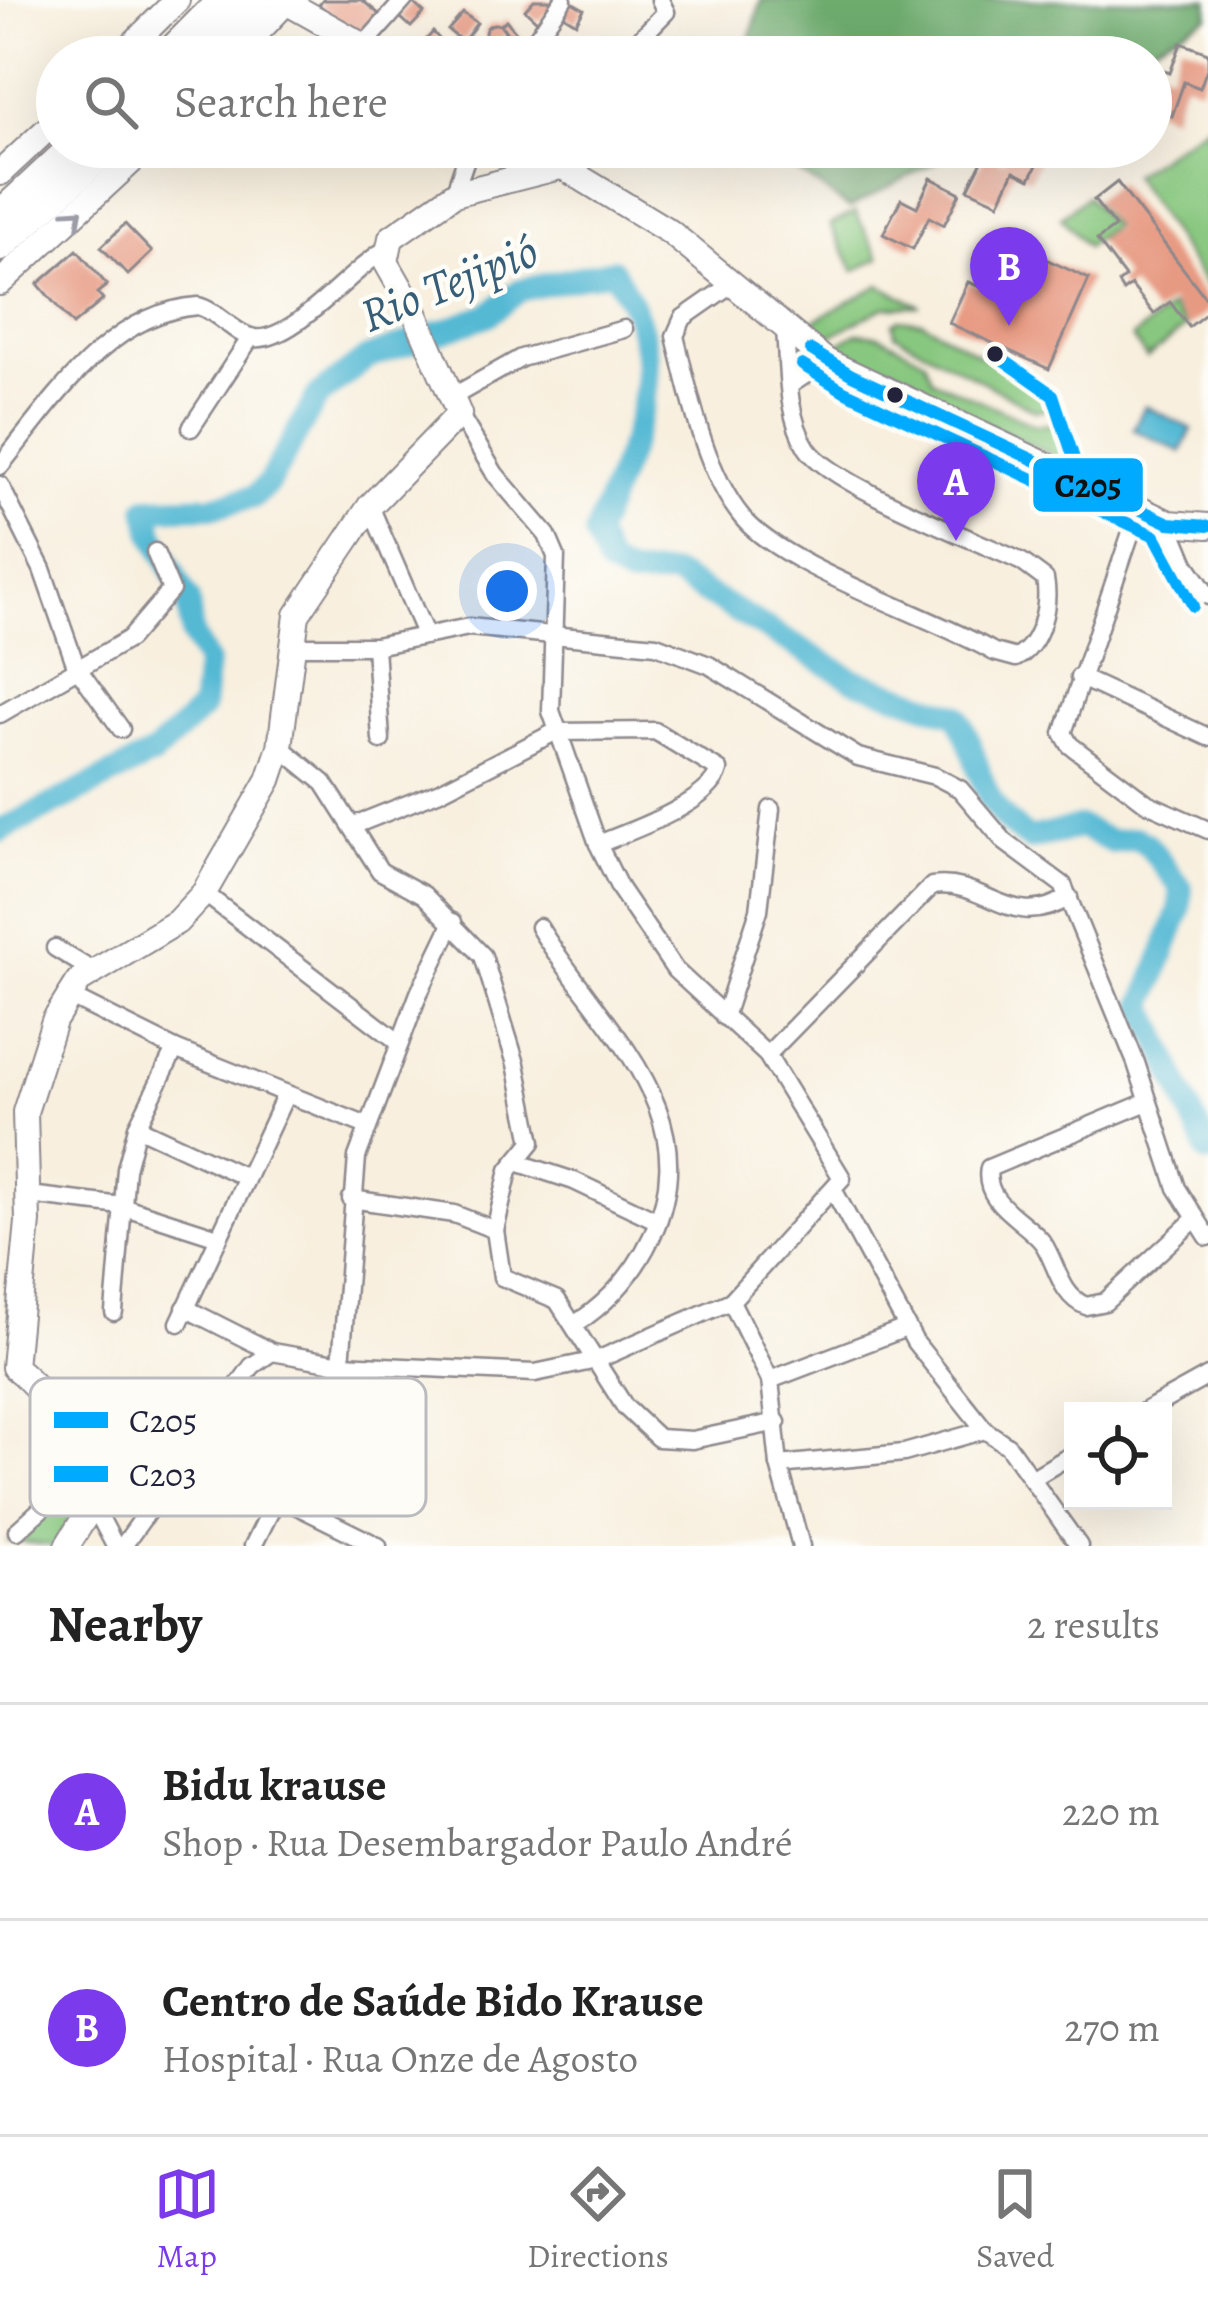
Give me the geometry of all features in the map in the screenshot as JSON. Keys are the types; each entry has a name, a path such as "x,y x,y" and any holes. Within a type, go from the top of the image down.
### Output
{"highway":[{"path":"188,36 223,0"},
{"path":"231,36 277,1"},
{"path":"0,216 51,168"},
{"path":"0,246 85,168"}],"street":[{"path":"141,36 176,0"},
{"path":"383,36 404,0"},
{"path":"538,36 563,0"},
{"path":"250,36 277,1 345,36"},
{"path":"639,36 663,6"},
{"path":"0,173 36,140"},
{"path":"0,283 125,168"},
{"path":"454,194 463,168"},
{"path":"0,466 97,351 155,317 198,306 251,338 278,332 385,250 412,219 454,194 514,168"},
{"path":"569,168 659,224 826,361 1169,523 1208,526"},
{"path":"385,250 391,275 416,313 455,406 495,474 553,547 557,565 548,688 555,732 620,890 675,970 767,1055 837,1183 906,1328 985,1430 1001,1438 1079,1546"},
{"path":"733,283 683,319 675,337 730,500 759,535 1016,658 1034,642 1047,593 1045,580 1022,562 821,464 799,432 785,328"},
{"path":"30,1384 7,1364 29,1195 28,1093 41,1050 68,995 93,970 177,922 205,892 254,809 280,747 296,615 370,506 455,406 521,358 624,328"},
{"path":"191,428 251,338"},
{"path":"790,385 826,361"},
{"path":"0,485 42,568 76,666 121,729"},
{"path":"370,506 425,634"},
{"path":"1140,506 1063,733 1070,745 1147,803 1208,830"},
{"path":"1169,523 1186,564 1208,596"},
{"path":"0,714 130,639 171,590 155,552"},
{"path":"291,646 375,646 470,627 550,631 676,652 709,665 858,757 948,782 974,801 1015,851 1056,877 1069,897 1177,1188 1208,1237"},
{"path":"375,646 381,740"},
{"path":"1079,677 1208,736"},
{"path":"352,826 440,791 555,732 655,731 716,766 719,776 684,804 598,844"},
{"path":"280,747 325,783 380,871 424,895 488,966 532,1142 509,1170 495,1230 502,1276 550,1294 575,1324 640,1426 658,1438 692,1440 776,1422"},
{"path":"724,1017 762,893 771,808"},
{"path":"767,1055 932,886 953,886 1027,911 1048,909 1069,897"},
{"path":"205,892 400,1043"},
{"path":"341,1364 351,1199 367,1126 453,922"},
{"path":"539,927 652,1092 670,1150 672,1180 658,1220 627,1278 606,1304 575,1324"},
{"path":"55,948 93,970"},
{"path":"68,995 175,1049 367,1126"},
{"path":"114,1312 122,1206 137,1127 175,1049"},
{"path":"286,1094 243,1176 182,1316 272,1352 341,1364 536,1373 597,1360 731,1300 837,1183"},
{"path":"1147,1102 1010,1156 986,1173 1011,1218 1040,1239 1076,1302 1105,1302 1195,1220"},
{"path":"137,1127 243,1176"},
{"path":"517,1162 574,1181 658,1220"},
{"path":"29,1195 122,1206 215,1236"},
{"path":"351,1199 454,1214 495,1230"},
{"path":"731,1300 770,1380 779,1465 801,1546"},
{"path":"770,1380 906,1328"},
{"path":"243,1378 272,1352"},
{"path":"1161,1402 1208,1376"},
{"path":"779,1465 904,1454 985,1430"},
{"path":"1031,1479 1064,1459"},
{"path":"17,1531 41,1516"},
{"path":"67,1546 78,1516"},
{"path":"104,1516 119,1546 142,1516"},
{"path":"254,1546 268,1516"},
{"path":"318,1516 371,1545"}],"green space":[{"path":"761,0 1208,0 1208,16 1171,36 751,36"},
{"path":"1208,124 1208,289 1132,175 1142,168 1172,168 1172,148"},
{"path":"793,168 924,168 849,208"},
{"path":"1087,196 1112,226 1086,247 1061,217"},
{"path":"855,212 880,258 854,271 830,225"},
{"path":"880,285 921,306 884,307 823,340 804,326"},
{"path":"1171,307 1186,327 1147,358 1132,338"},
{"path":"899,319 923,322 1042,391 1051,409 1035,410 895,334 893,323"},
{"path":"857,333 879,335 925,360 932,379 1035,425 1060,424 1071,456 1064,460 841,358 838,344"},
{"path":"37,1516 75,1516 58,1546 9,1541"}],"water":[{"path":"1145,406 1192,429 1181,452 1133,429"}],"building":[{"path":"323,0 362,0 379,14 358,36 319,5"},
{"path":"534,0 549,0 556,6 538,22 525,10"},
{"path":"568,0 584,9 576,23 560,13"},
{"path":"411,1 424,13 411,27 399,16"},
{"path":"463,13 477,23 467,36 448,30"},
{"path":"506,20 519,36 509,36 501,25"},
{"path":"488,27 502,27 504,36 486,36"},
{"path":"1181,43 1208,53 1200,88 1184,82 1172,116 1172,68"},
{"path":"978,168 1036,168 1030,179 1014,171 999,203 968,189"},
{"path":"931,178 960,193 944,225 929,217 913,249 883,234 901,199 917,207"},
{"path":"1117,182 1208,301 1208,312 1189,327 1170,302 1154,314 1131,285 1123,291 1118,283 1125,277 1097,240 1115,227 1094,200"},
{"path":"125,224 152,252 128,275 101,247"},
{"path":"1013,244 1089,279 1049,369 949,323 968,282 978,286 989,261 1003,268"},
{"path":"77,250 107,285 97,293 103,300 73,325 38,284"}],"waterway":[{"name":"Rio Tejipió","path":"0,831 154,754 202,709 207,663 192,634 188,600 153,533 147,508 214,506 254,497 268,484 318,396 367,358 488,315 520,290 612,270 633,306 644,339 646,372 634,434 595,535 608,565 630,576 674,575 852,679 957,715 990,799 1030,839 1080,827 1112,842 1134,838 1147,844 1181,888 1180,910 1144,1005 1208,1152"}],"transit line":[{"name":"C205","path":"811,350 852,375 1169,523 1208,526"},
{"name":"C205","path":"995,354 1053,395 1082,483"},
{"name":"C203","path":"802,365 844,391 1155,536 1193,606"}],"place":[{"name":"Centro de Saúde Bido Krause","path":"1009,326"},
{"name":"Bidu krause","path":"956,541"}]}
